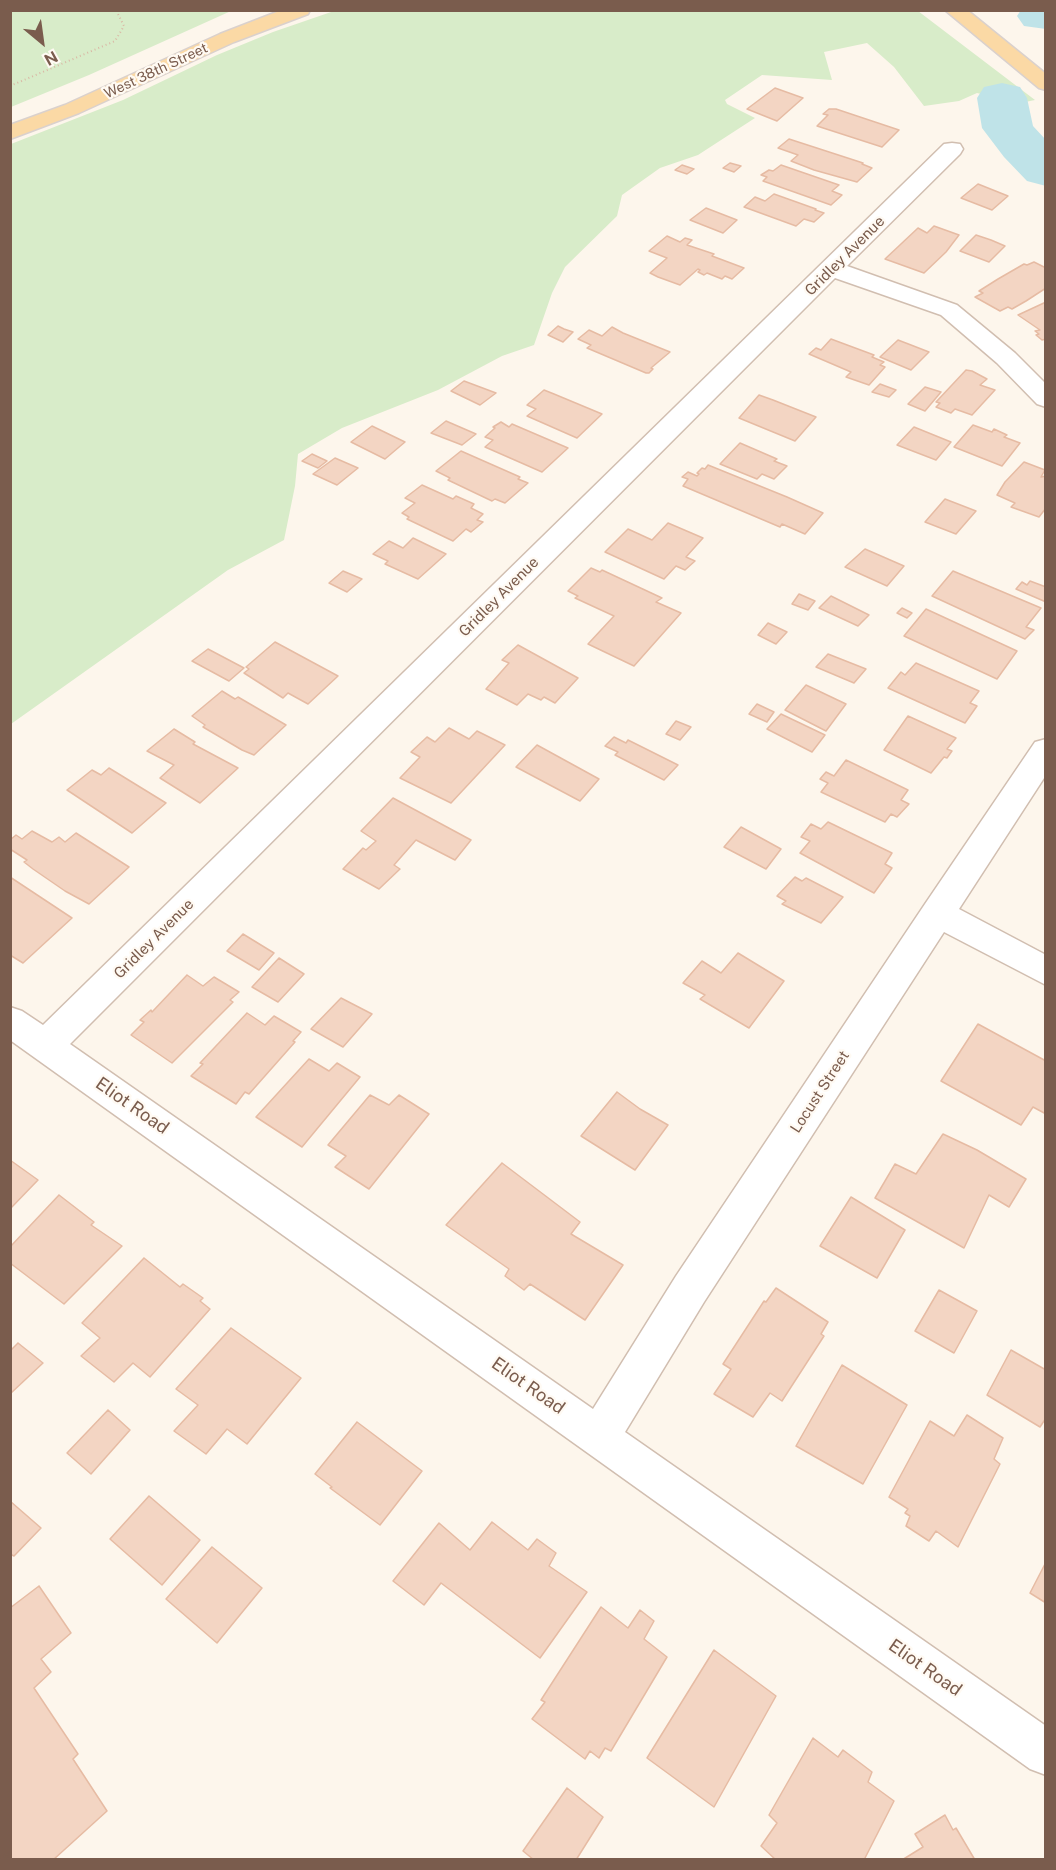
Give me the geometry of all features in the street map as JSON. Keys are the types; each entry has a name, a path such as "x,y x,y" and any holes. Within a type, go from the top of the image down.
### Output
{"main road":[{"name":"West 38th Street","path":"206,27 246,10"},
{"name":"West 38th Street","path":"10,133 72,109 227,38 301,10"},
{"path":"954,10 1046,84"},
{"name":"West 38th Street","path":"10,113 129,62"}],"street":[{"name":"Gridley Avenue","path":"46,1045 952,149"},
{"path":"832,269 949,310 976,331 1046,399"},
{"name":"Locust Street","path":"599,1436 696,1279 1046,750"},
{"path":"937,913 1046,971"},
{"name":"Eliot Road","path":"10,1021 1046,1753"}],"path":[{"path":"10,86 115,41 124,26 116,10"}],"green space":[{"path":"10,11 231,11 89,75 11,107"},
{"path":"334,11 918,11 1035,100 1020,103 977,93 959,101 924,106 894,67 867,43 824,52 832,80 762,75 725,100 727,104 755,118 698,155 660,168 622,195 617,216 565,267 552,293 534,345 502,356 438,390 342,428 298,454 295,486 284,540 228,570 11,724 11,144 123,100 217,55 273,32"}],"building":[{"path":"775,88 803,98 777,121 747,109"},
{"path":"829,109 836,109 899,130 882,147 817,126 828,115 823,114"},
{"path":"789,139 872,168 857,182 814,170 791,161 798,155 778,148"},
{"path":"730,163 741,166 734,172 723,168"},
{"path":"682,165 694,169 687,174 675,170"},
{"path":"781,165 839,185 832,191 842,195 831,205 763,181 767,177 761,175"},
{"path":"978,184 1008,196 992,210 961,198"},
{"path":"774,194 824,213 814,222 804,219 796,226 744,207 755,197 765,201"},
{"path":"706,208 737,220 723,233 690,220"},
{"path":"934,226 959,235 946,252 924,273 885,259 918,228 927,233"},
{"path":"976,235 1005,246 989,262 960,251"},
{"path":"667,236 680,242 685,238 692,240 687,245 744,268 732,279 725,276 722,279 707,273 704,275 698,272 700,270 698,269 680,285 658,277 650,273 667,258 649,251"},
{"path":"1034,262 1046,268 1046,288 1026,301 1012,309 1008,307 1000,311 975,297 983,293 979,291 998,279 1024,264"},
{"path":"1046,302 1046,339 1042,340 1035,331 1040,330 1018,315"},
{"path":"558,326 573,332 563,342 548,335"},
{"path":"612,327 670,352 651,368 653,369 649,373 646,373 587,348 591,345 578,339 589,330 602,336"},
{"path":"831,339 874,355 872,357 884,362 880,365 885,367 869,385 846,377 851,372 809,354 816,348 821,350"},
{"path":"898,340 929,352 911,370 880,357"},
{"path":"966,370 987,379 980,385 995,390 972,415 955,409 951,413 936,407 940,403 936,402"},
{"path":"464,381 496,393 480,405 451,391"},
{"path":"880,384 896,390 889,397 872,392"},
{"path":"925,387 941,392 925,411 908,404"},
{"path":"544,390 602,414 577,438 527,416 536,409 527,405"},
{"path":"759,395 816,417 795,441 739,418"},
{"path":"446,421 476,434 462,445 431,433"},
{"path":"501,422 509,427 512,424 568,448 542,472 485,447 493,440 485,437 495,428 493,427"},
{"path":"973,425 992,432 994,429 1007,435 1004,437 1020,443 1002,466 954,447"},
{"path":"372,426 405,442 385,459 351,442"},
{"path":"914,427 951,442 936,460 897,445"},
{"path":"740,443 777,459 774,461 787,466 774,479 762,474 757,479 720,464"},
{"path":"461,451 520,477 518,479 528,483 505,503 495,499 492,501 448,480 450,478 436,471"},
{"path":"312,454 327,461 318,468 302,461"},
{"path":"335,458 358,468 337,485 313,474"},
{"path":"1024,462 1045,470 1041,477 1046,476 1046,508 1039,517 1011,507 1015,503 997,495 1005,482"},
{"path":"708,465 823,513 805,534 782,524 780,527 683,486 688,479 682,477 688,472 697,476 702,468 705,469"},
{"path":"422,485 453,499 456,496 474,504 471,508 483,514 477,520 483,522 471,532 466,529 453,541 407,519 409,517 402,513 415,503 405,498"},
{"path":"945,499 976,511 956,534 925,522"},
{"path":"668,523 703,538 686,557 695,561 685,570 676,566 664,579 605,552 628,529 652,540"},
{"path":"413,538 446,554 418,579 385,564 388,561 373,554 389,541 403,548"},
{"path":"865,549 904,566 887,586 845,567"},
{"path":"591,568 600,572 602,570 662,598 656,602 681,613 634,666 588,644 614,616 575,598 578,596 568,591"},
{"path":"343,571 362,579 347,592 329,583"},
{"path":"953,571 1041,608 1026,627 1034,630 1025,639 932,596"},
{"path":"1030,581 1046,587 1046,602 1016,589 1022,582 1027,585"},
{"path":"799,594 815,601 808,610 792,604"},
{"path":"831,596 869,615 858,626 819,608"},
{"path":"902,608 912,613 907,618 897,613"},
{"path":"926,609 1017,651 997,679 904,636"},
{"path":"768,623 787,632 776,644 758,635"},
{"path":"275,642 338,676 308,704 288,693 283,698 244,673 249,669 246,667"},
{"path":"518,645 578,678 555,703 544,697 541,700 528,694 517,705 486,689 509,663 502,660"},
{"path":"208,649 244,668 229,681 192,661"},
{"path":"828,654 866,669 854,683 816,667"},
{"path":"916,663 979,691 970,703 977,706 965,723 888,688 901,672 905,675"},
{"path":"806,685 846,704 826,731 785,710"},
{"path":"222,691 235,699 238,697 286,725 254,755 242,750 203,727 205,725 192,716"},
{"path":"757,704 774,712 767,722 749,714"},
{"path":"781,714 825,735 812,752 767,729"},
{"path":"908,716 956,738 947,749 952,751 947,758 944,757 931,773 884,750"},
{"path":"676,721 691,727 680,740 666,734"},
{"path":"449,728 469,739 477,731 505,745 451,803 400,778 420,757 411,752 427,737 435,742"},
{"path":"174,729 195,742 193,744 238,768 200,803 160,778 174,765 147,751"},
{"path":"614,737 626,743 628,740 678,765 664,780 615,755 618,752 605,746"},
{"path":"537,745 599,779 580,801 516,767"},
{"path":"846,760 908,790 901,800 909,804 897,817 891,814 885,822 821,792 828,783 820,779 826,772 834,776"},
{"path":"109,768 166,803 132,833 67,790 92,770 101,775"},
{"path":"393,798 471,840 455,860 416,840 394,865 400,869 379,889 343,869 363,848 366,850 376,841 361,831"},
{"path":"828,822 892,853 885,864 892,868 874,893 800,853 810,841 801,837 811,824 821,829"},
{"path":"741,827 781,849 766,869 724,847"},
{"path":"32,831 52,842 59,837 65,842 76,833 129,867 89,904 33,869 24,862 27,860 10,849 10,840 16,835 22,839"},
{"path":"10,877 72,918 23,963 10,955"},
{"path":"795,877 802,881 806,878 843,897 821,923 782,904 786,901 777,896"},
{"path":"243,934 274,953 259,970 227,951"},
{"path":"738,953 784,981 749,1028 700,999 705,995 683,983 702,961 721,973"},
{"path":"279,958 304,974 278,1002 252,987"},
{"path":"187,975 203,986 214,977 239,992 230,1000 233,1002 172,1063 131,1035 144,1022 140,1020 151,1010 152,1012"},
{"path":"341,998 372,1014 343,1047 311,1029"},
{"path":"247,1013 265,1025 274,1016 301,1032 293,1041 295,1042 249,1094 245,1092 236,1104 191,1076 203,1064 200,1063"},
{"path":"978,1024 1046,1061 1046,1114 1033,1107 1021,1125 941,1081"},
{"path":"309,1059 329,1071 337,1063 360,1077 302,1147 256,1117"},
{"path":"617,1092 668,1125 635,1170 581,1136"},
{"path":"370,1095 389,1105 399,1095 429,1114 369,1189 335,1167 346,1156 328,1145"},
{"path":"943,1134 977,1150 1026,1179 1009,1207 989,1195 964,1248 875,1198 895,1164 916,1174"},
{"path":"10,1160 38,1180 10,1209"},
{"path":"502,1163 580,1222 571,1234 623,1265 585,1320 530,1284 524,1290 505,1276 509,1269 446,1225"},
{"path":"59,1195 94,1222 91,1225 122,1246 64,1304 10,1263 10,1247"},
{"path":"851,1197 905,1230 877,1278 820,1246"},
{"path":"144,1258 180,1287 183,1284 203,1298 200,1301 210,1309 150,1377 133,1363 114,1382 81,1356 100,1338 82,1323"},
{"path":"776,1288 828,1322 821,1334 824,1336 782,1401 770,1393 753,1417 714,1394 731,1369 723,1364 764,1301 766,1302"},
{"path":"939,1290 977,1311 954,1353 915,1331"},
{"path":"231,1328 301,1378 247,1444 227,1429 206,1454 174,1431 198,1405 176,1389"},
{"path":"18,1343 43,1363 10,1394 10,1351"},
{"path":"1011,1350 1046,1370 1046,1418 1040,1427 987,1395"},
{"path":"842,1365 907,1405 863,1484 796,1446"},
{"path":"108,1410 130,1430 91,1474 67,1453"},
{"path":"967,1415 1003,1438 994,1459 1000,1464 958,1547 936,1531 929,1541 906,1526 910,1516 905,1513 908,1509 889,1497 930,1421 954,1436"},
{"path":"357,1422 422,1471 380,1525 315,1474"},
{"path":"149,1496 200,1540 162,1585 110,1539"},
{"path":"10,1501 41,1528 14,1556 10,1554"},
{"path":"492,1522 528,1550 537,1539 556,1553 549,1566 587,1592 540,1658 441,1583 424,1605 393,1581 439,1523 470,1550"},
{"path":"212,1547 262,1588 217,1643 166,1599"},
{"path":"1046,1562 1046,1603 1030,1593"},
{"path":"39,1586 71,1633 41,1659 51,1672 34,1688 78,1754 73,1759 107,1811 53,1860 10,1860 10,1608"},
{"path":"601,1607 628,1628 640,1610 654,1621 644,1639 667,1657 611,1751 605,1748 599,1758 590,1751 585,1759 532,1719 545,1702 541,1700"},
{"path":"714,1650 776,1696 714,1807 647,1758"},
{"path":"813,1738 838,1757 843,1750 872,1772 868,1782 894,1801 864,1860 776,1860 761,1846 777,1823 769,1815"},
{"path":"567,1788 603,1817 576,1860 534,1860 523,1851"},
{"path":"945,1815 953,1830 956,1828 975,1860 902,1860 923,1847 915,1834"}],"waterway":[{"path":"1041,16 1045,10"},
{"path":"1002,98 1008,128 1046,170"}]}
